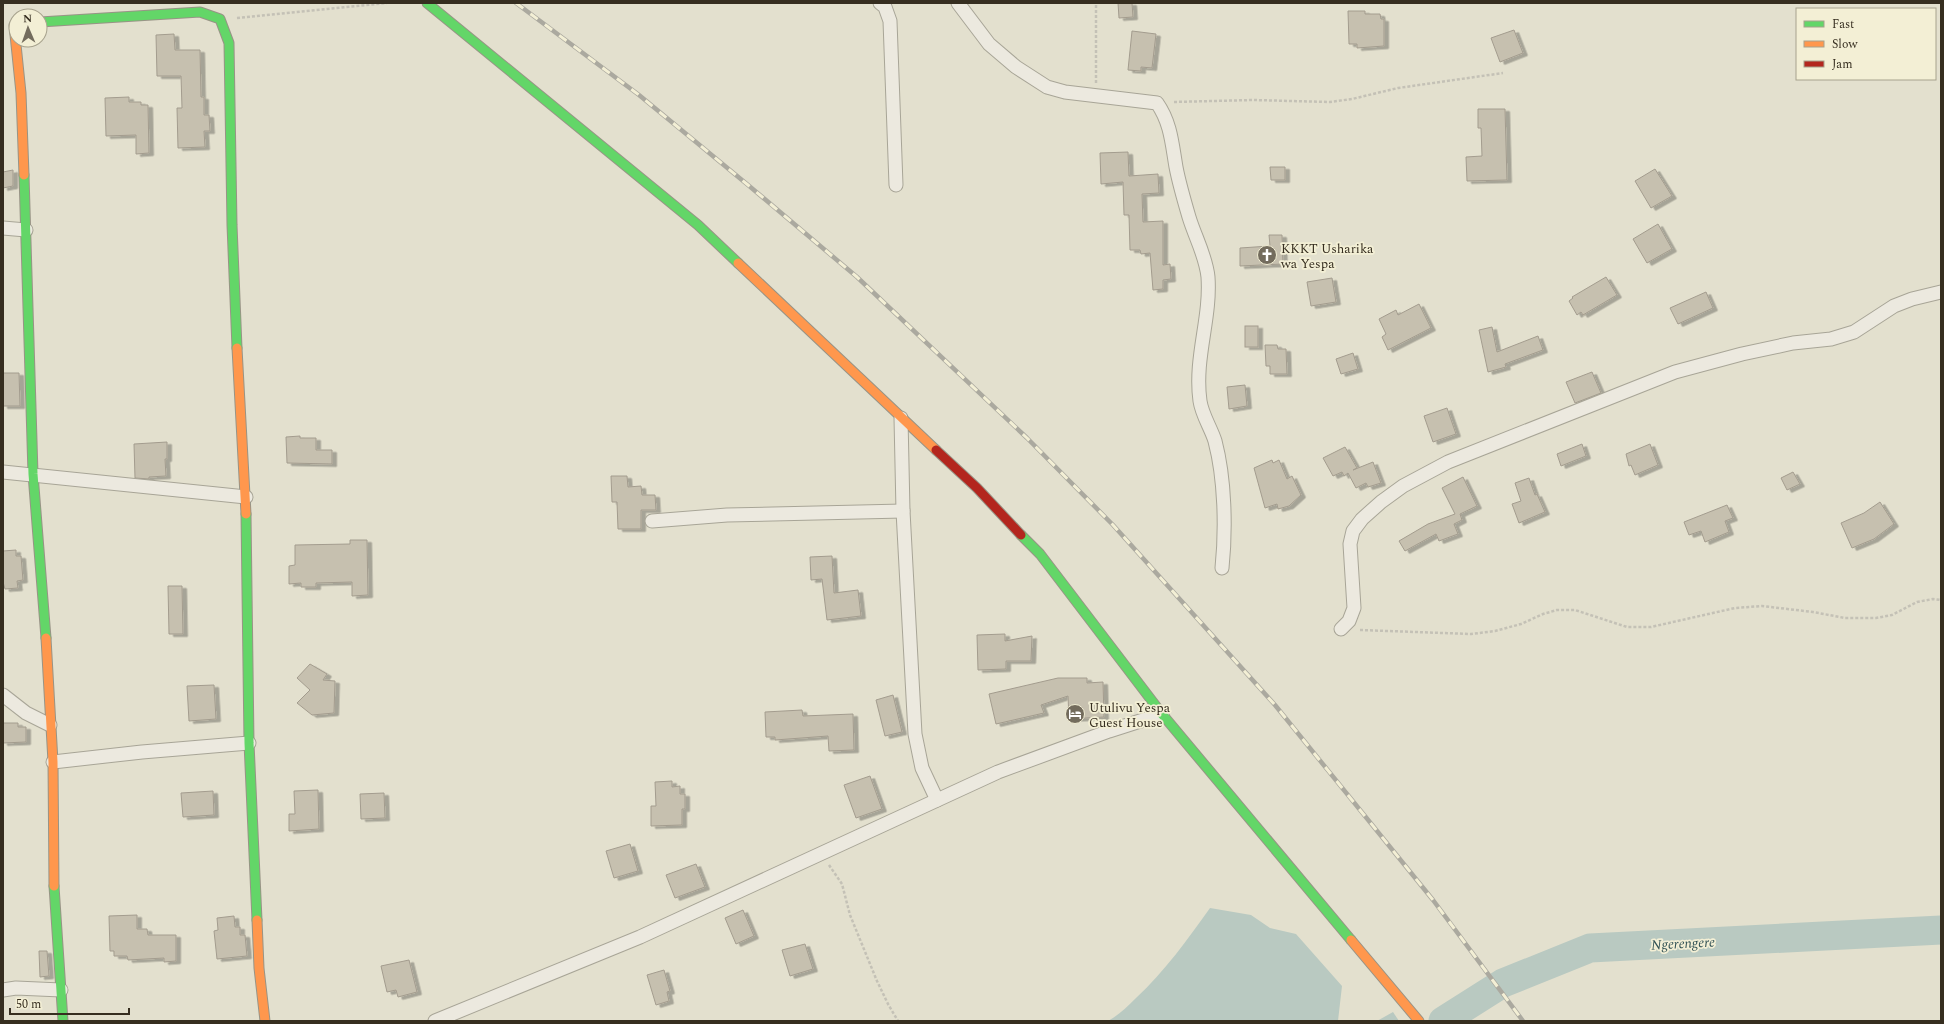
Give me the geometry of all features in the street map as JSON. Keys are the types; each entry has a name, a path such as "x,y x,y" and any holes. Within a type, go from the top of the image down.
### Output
{"street":[{"path":"427,3 698,225 977,488 1040,554 1162,714 1419,1021"},
{"path":"880,3 886,7 890,21 896,185"},
{"path":"958,3 989,44 1016,67 1047,87 1065,92 1157,103 1164,114 1172,138 1176,168 1208,277 1207,299 1198,374 1201,403 1215,441 1221,477 1224,547 1222,568"},
{"path":"48,22 200,12 220,20 229,43 231,90 232,225 238,384 246,497 249,743 259,968 265,1021"},
{"path":"14,48 21,93 33,474 43,594 53,762 53,873 63,1021"},
{"path":"3,228 26,230"},
{"path":"1342,629 1349,621 1354,608 1350,544 1353,531 1362,519 1381,502 1403,486 1448,462 1675,372 1742,354 1793,343 1831,339 1854,332 1894,306 1912,299 1941,292"},
{"path":"901,418 902,511 915,734 922,768 937,800"},
{"path":"3,472 246,497"},
{"path":"652,521 727,515 902,511"},
{"path":"3,695 26,713 50,725"},
{"path":"435,1021 640,937 998,772 1109,731 1162,714"},
{"path":"53,762 142,752 249,743"},
{"path":"3,990 16,988 61,990"}],"path":[{"path":"220,20 386,3"},
{"path":"1096,3 1096,96"},
{"path":"1157,103 1253,100 1330,102 1352,99 1398,88 1503,73"},
{"path":"1342,629 1380,632 1413,631 1472,634 1495,631 1521,624 1543,614 1557,610 1575,610 1627,627 1651,627 1736,608 1762,606 1860,618 1892,615 1917,602 1933,599 1941,600"},
{"path":"821,853 842,884 850,915 879,987 898,1021"}],"shaded area":[{"path":"1210,908 1251,915 1270,928 1296,934 1342,986 1338,1021 1108,1021 1126,1008 1157,977"},
{"path":"1393,1012 1399,1021 1377,1021"}],"building":[{"path":"1118,3 1132,3 1133,17 1119,18"},
{"path":"1348,11 1365,11 1365,14 1380,14 1381,19 1384,19 1384,46 1357,48 1357,44 1349,44"},
{"path":"1514,30 1523,53 1500,62 1491,38"},
{"path":"1132,31 1156,34 1152,68 1141,67 1141,71 1128,70"},
{"path":"174,34 175,50 200,50 201,97 204,97 204,115 209,115 210,131 204,131 205,147 178,148 177,108 182,108 181,76 157,76 156,35"},
{"path":"129,97 129,102 141,102 141,105 148,105 149,153 136,154 136,135 106,136 105,98"},
{"path":"1478,109 1505,109 1507,180 1467,181 1466,157 1482,156 1481,128 1478,128"},
{"path":"1128,152 1129,176 1158,174 1159,193 1142,194 1143,222 1163,221 1163,265 1170,264 1171,279 1163,280 1163,289 1153,290 1150,253 1141,254 1140,250 1130,250 1129,215 1124,215 1123,182 1101,184 1100,153"},
{"path":"1270,167 1285,167 1285,180 1271,180"},
{"path":"1655,169 1672,196 1651,208 1635,181"},
{"path":"13,170 13,186 3,188 3,172"},
{"path":"1658,224 1672,249 1647,263 1633,239"},
{"path":"1269,235 1282,235 1283,264 1240,266 1240,248 1270,246"},
{"path":"1606,277 1617,295 1583,315 1581,312 1577,315 1569,301 1573,298 1572,297"},
{"path":"1332,278 1336,302 1311,306 1307,282"},
{"path":"1706,292 1713,308 1678,324 1670,308"},
{"path":"1419,304 1431,328 1388,350 1382,337 1386,334 1379,319 1396,310 1398,315"},
{"path":"1245,326 1258,326 1258,347 1245,347"},
{"path":"1492,327 1497,352 1538,336 1543,350 1505,364 1506,367 1488,372 1479,330"},
{"path":"1265,345 1277,345 1278,349 1286,349 1287,374 1270,374 1270,366 1266,366"},
{"path":"1353,353 1358,369 1341,374 1336,359"},
{"path":"1592,372 1601,393 1575,403 1566,382"},
{"path":"3,373 19,373 20,406 3,406"},
{"path":"1245,385 1247,406 1229,409 1227,387"},
{"path":"1447,408 1456,434 1433,442 1424,416"},
{"path":"300,436 300,438 316,438 316,450 332,450 332,464 287,463 286,437"},
{"path":"167,442 167,459 165,459 166,476 149,477 149,479 135,478 134,444"},
{"path":"1582,444 1586,456 1561,466 1557,454"},
{"path":"1650,444 1658,465 1635,475 1631,465 1629,466 1626,454"},
{"path":"1345,447 1357,468 1353,470 1373,462 1381,483 1368,487 1366,483 1356,488 1348,473 1344,476 1342,472 1333,476 1323,458"},
{"path":"1272,460 1273,463 1279,460 1287,479 1292,476 1301,495 1289,506 1278,509 1277,504 1265,508 1254,468"},
{"path":"1793,472 1800,484 1787,490 1781,478"},
{"path":"611,476 627,476 628,487 641,486 642,495 655,495 656,510 641,510 641,529 618,529 617,502 612,502"},
{"path":"1463,477 1477,506 1460,514 1462,520 1454,524 1458,534 1439,541 1436,534 1405,551 1399,541 1428,524 1455,514 1442,488"},
{"path":"1529,478 1535,495 1537,494 1545,512 1519,523 1512,504 1521,501 1515,483"},
{"path":"1880,502 1894,524 1874,539 1852,548 1841,523 1864,513"},
{"path":"1727,505 1733,518 1725,521 1729,532 1705,542 1701,531 1689,535 1684,522"},
{"path":"350,540 367,540 368,595 352,596 352,582 316,583 316,587 301,587 301,583 289,584 289,566 295,565 295,545 350,544"},
{"path":"16,550 16,556 21,556 23,580 17,581 18,588 5,589 3,582 3,551"},
{"path":"832,556 834,593 858,590 861,616 827,620 822,579 811,580 810,557"},
{"path":"168,586 182,586 183,634 169,634"},
{"path":"1005,634 1005,641 1032,636 1031,661 1006,661 1006,669 978,670 977,635"},
{"path":"310,664 327,674 323,680 335,681 334,713 312,715 297,703 310,690 297,678"},
{"path":"1058,678 1087,678 1087,683 1103,682 1104,717 1069,719 1068,696 1041,705 1044,713 996,724 989,694"},
{"path":"214,685 216,719 189,721 187,686"},
{"path":"893,695 902,732 885,736 876,700"},
{"path":"802,710 803,716 853,714 854,750 829,751 828,736 775,740 775,737 766,737 765,712"},
{"path":"3,723 18,723 18,727 26,727 26,742 3,743"},
{"path":"870,776 882,809 856,818 844,785"},
{"path":"672,781 672,787 680,786 680,794 685,794 685,809 682,809 682,825 651,826 651,806 656,806 655,782"},
{"path":"318,790 319,829 289,831 289,814 295,814 294,791"},
{"path":"213,791 214,815 183,817 181,793"},
{"path":"384,793 385,818 361,819 360,794"},
{"path":"630,844 638,871 614,878 606,851"},
{"path":"696,864 705,887 675,898 666,875"},
{"path":"743,910 754,936 736,944 725,918"},
{"path":"137,915 137,929 147,929 148,935 176,935 176,961 164,962 164,958 128,960 127,956 114,956 114,951 110,951 109,916"},
{"path":"234,916 235,927 240,927 240,935 245,935 247,956 217,959 214,931 218,930 217,918"},
{"path":"805,944 813,969 790,976 782,950"},
{"path":"39,951 47,951 49,976 40,977"},
{"path":"409,960 417,992 398,997 396,990 387,992 381,966"},
{"path":"664,970 670,991 667,992 669,1001 656,1005 647,975"}],"waterway":[{"name":"Ngerengere","path":"1443,1021 1503,983 1590,948 1941,930"}],"railway":[{"path":"516,3 639,95 857,277 1027,438 1113,525 1275,705 1433,900 1523,1021"}],"traffic: fast":[{"path":"427,3 698,225 738,263"},
{"path":"48,22 200,12 220,19 229,43 232,225 237,348"},
{"path":"24,175 33,474 46,638"},
{"path":"246,514 249,743 257,920"},
{"path":"1021,535 1040,554 1162,714 1351,940"},
{"path":"54,886 63,1021"}],"traffic: slow":[{"path":"16,48 21,93 24,175"},
{"path":"738,263 936,450"},
{"path":"237,348 246,514"},
{"path":"46,638 53,762 54,886"},
{"path":"257,920 259,968 265,1021"},
{"path":"1351,940 1419,1021"}],"traffic: jam":[{"path":"936,450 977,488 1021,535"}],"place":[{"name":"KKKT Usharika wa Yespa","path":"1267,255"},
{"name":"Utulivu Yespa Guest House","path":"1075,714"}]}
